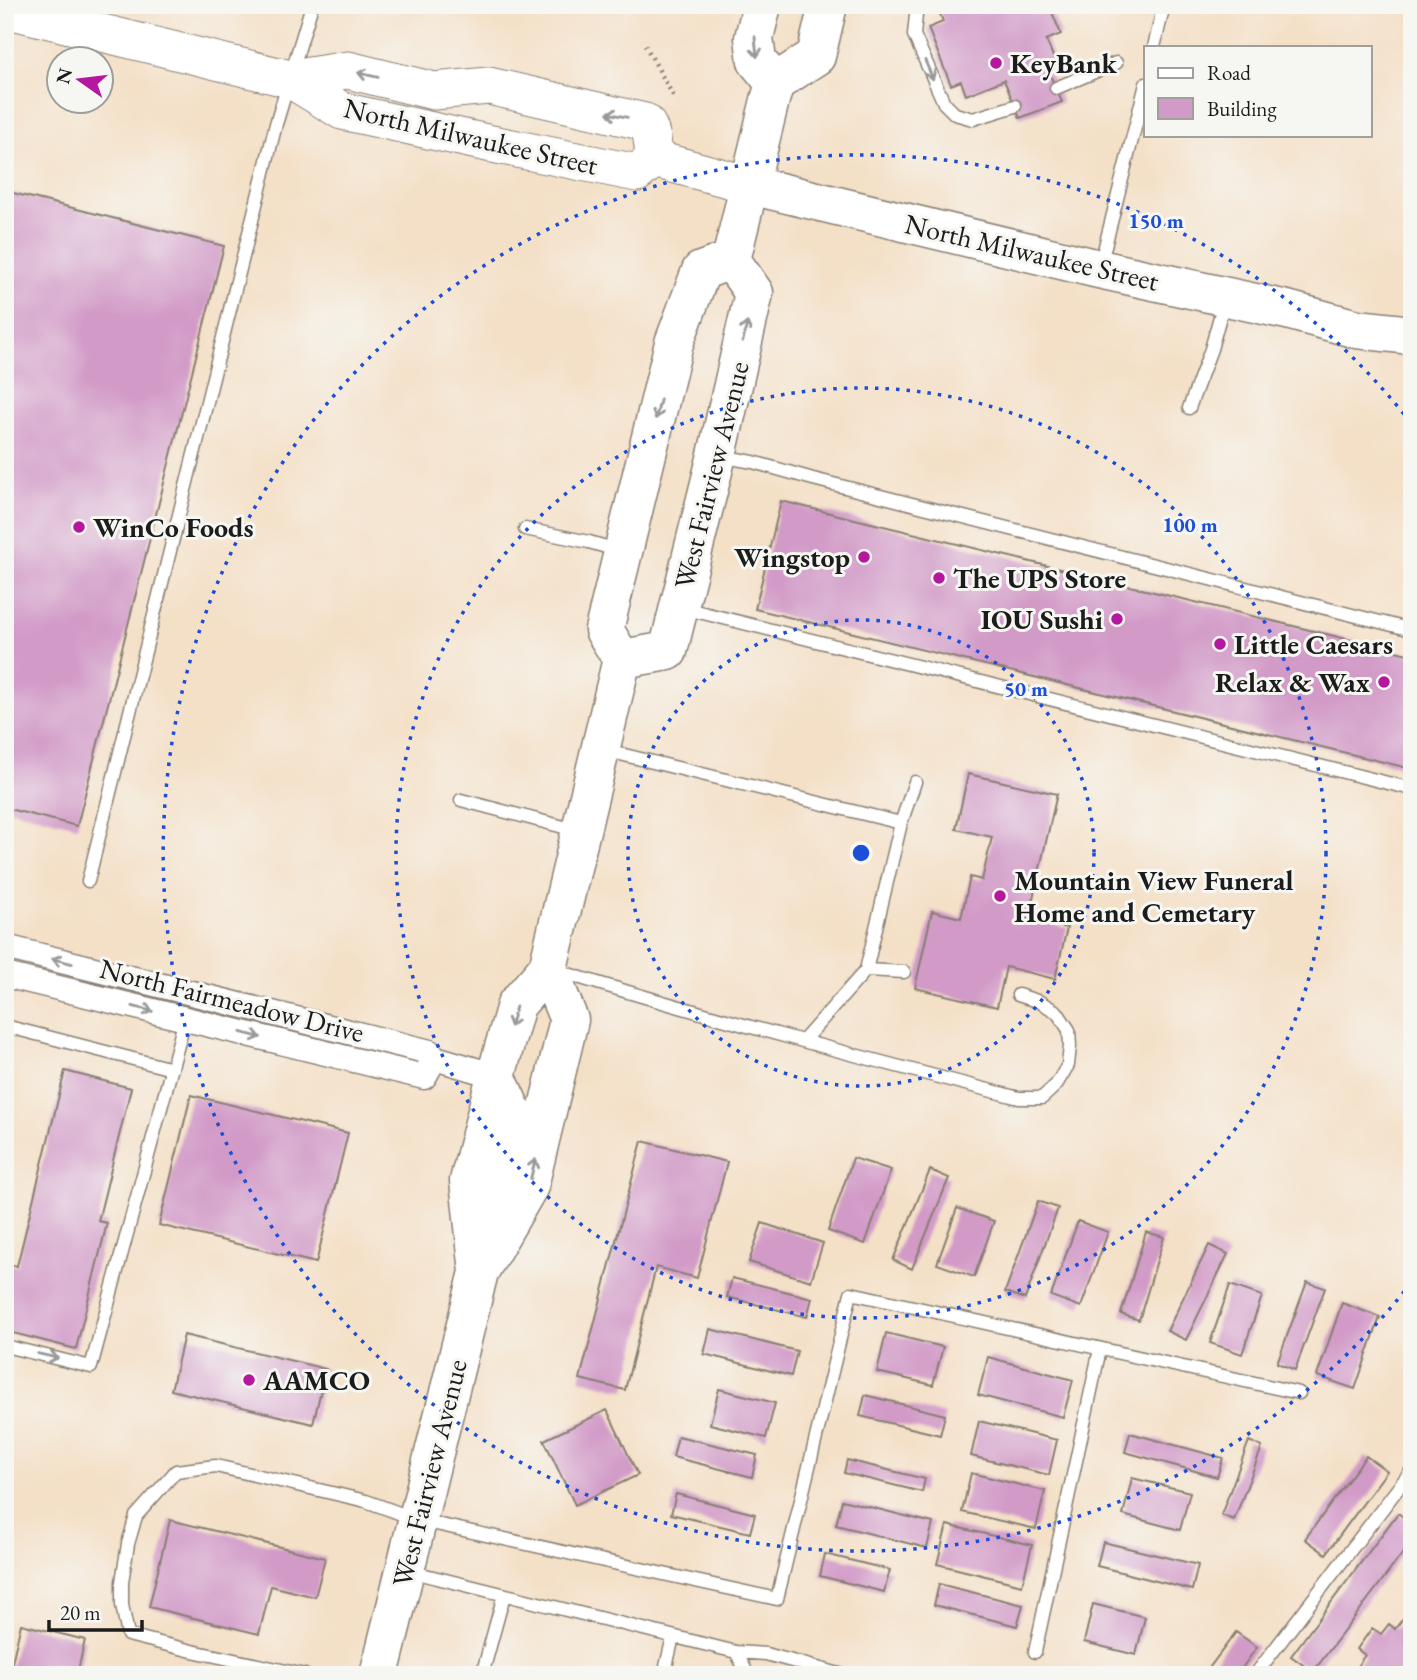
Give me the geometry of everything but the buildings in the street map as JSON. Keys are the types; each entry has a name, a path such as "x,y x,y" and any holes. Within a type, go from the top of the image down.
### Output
{"main road":[{"path":"762,5 754,38 757,61 775,83"},
{"path":"622,659 604,630 674,343 701,271 731,260 775,83 816,55 828,5"},
{"name":"North Milwaukee Street","path":"5,9 290,79 342,111 637,173 654,159"},
{"name":"North Milwaukee Street","path":"290,79 348,70 434,91 489,86 645,122 650,131 654,159"},
{"name":"North Milwaukee Street","path":"654,159 750,185 1099,269 1287,310 1357,329 1412,335"},
{"name":"West Fairview Avenue","path":"479,1272 470,1181 516,1005 548,968 622,659 668,651 717,455 754,293 731,260"},
{"name":"West Fairview Avenue","path":"379,1675 479,1272 529,1186 569,1020 548,968"}],"street":[{"name":"North Fairmeadow Drive","path":"5,947 430,1052 435,1058 496,1076"},
{"name":"North Fairmeadow Drive","path":"5,975 424,1077 435,1058"}],"lane":[{"path":"88,881 276,124 312,5"},
{"path":"917,5 914,35 944,103 956,114 973,119 1014,106"},
{"path":"1154,46 1164,5"},
{"path":"1056,88 1116,63"},
{"path":"1099,269 1144,91"},
{"path":"1189,408 1211,349 1226,297"},
{"path":"717,455 1412,630"},
{"path":"525,529 624,552"},
{"path":"679,607 1412,789"},
{"path":"600,750 901,823"},
{"path":"803,1041 866,970 901,823 915,782"},
{"path":"461,800 581,832"},
{"path":"548,968 628,993 1019,1098 1042,1098 1056,1085 1068,1065 1069,1030 1058,1012 1040,1002 1018,995"},
{"path":"866,970 904,972"},
{"path":"5,1346 91,1367 185,1019"},
{"path":"5,1026 172,1069"},
{"path":"306,1675 192,1651 128,1634 122,1605 122,1582 136,1516 176,1471 216,1466 366,1501 418,1520 776,1599 850,1293 1299,1393"},
{"path":"1035,1653 1100,1349"},
{"path":"1255,1675 1412,1470"},
{"path":"405,1570 673,1637 736,1652 766,1654 843,1675"},
{"path":"482,1675 504,1595"},
{"path":"664,1675 673,1637"},
{"path":"736,1652 745,1669 744,1675"}],"path":[{"path":"645,45 675,99"}],"place":[{"name":"KeyBank","path":"996,63"},
{"name":"WinCo Foods","path":"79,527"},
{"name":"Wingstop","path":"864,557"},
{"name":"The UPS Store","path":"939,578"},
{"name":"IOU Sushi","path":"1117,619"},
{"name":"Little Caesars","path":"1220,644"},
{"name":"Relax & Wax","path":"1384,682"},
{"name":"Mountain View Funeral Home and Cemetary","path":"1000,896"},
{"name":"AAMCO","path":"249,1380"}]}
